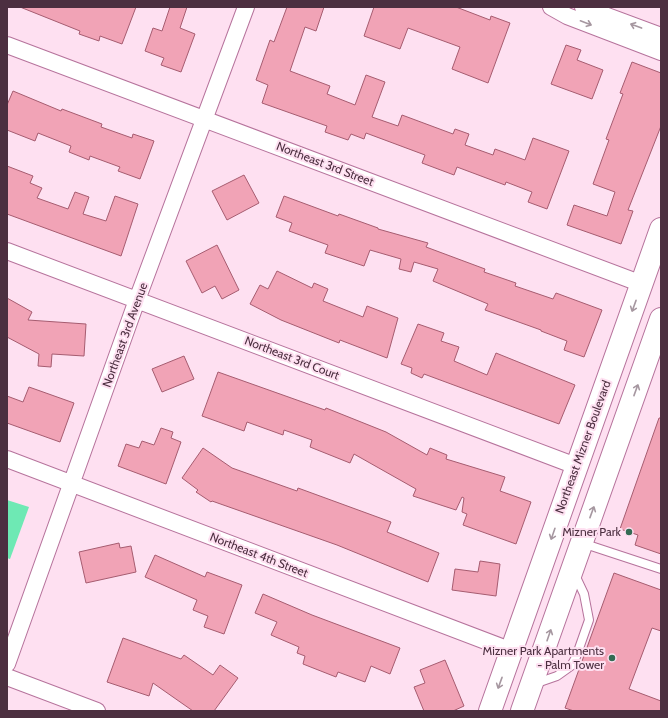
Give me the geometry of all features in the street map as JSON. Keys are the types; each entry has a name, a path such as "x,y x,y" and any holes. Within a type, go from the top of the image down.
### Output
{"main road":[{"name":"Northeast Mizner Boulevard","path":"490,711 661,229"},
{"path":"525,710 532,684 661,319"},
{"path":"576,466 575,532 582,542"},
{"path":"525,710 518,690 519,678 531,637 530,599"}],"street":[{"name":"Northeast 3rd Avenue","path":"7,664 137,300 246,7"},
{"path":"551,7 567,16 661,36"},
{"path":"583,7 608,24 661,52"},
{"name":"Northeast 3rd Street","path":"7,45 642,284"},
{"name":"Northeast 3rd Court","path":"7,251 576,466"},
{"name":"Northeast 4th Street","path":"7,459 512,651"},
{"path":"7,678 97,711"}],"lane":[{"path":"582,542 661,569"},
{"path":"532,684 557,676 571,666 579,650 589,620 584,594 572,570"}],"green space":[{"path":"7,500 29,507 10,559 7,558"}],"building":[{"path":"20,7 136,7 122,44 100,36 99,41 79,34 80,31"},
{"path":"170,7 187,7 180,28 195,34 181,72 161,65 164,58 145,51 153,28 162,31"},
{"path":"287,7 324,7 316,31 305,27 290,71 330,86 327,94 355,105 366,75 385,82 372,117 398,126 402,115 453,134 455,129 469,134 465,145 493,155 495,149 525,160 533,138 569,151 547,209 528,202 532,192 506,182 505,185 457,167 454,175 422,163 425,155 366,133 364,139 351,134 348,140 325,132 327,126 262,103 268,85 256,80 270,40 274,42"},
{"path":"374,7 456,7 490,20 491,16 510,23 488,83 452,69 460,47 408,28 400,49 364,36"},
{"path":"566,45 581,50 577,60 603,70 592,99 551,84"},
{"path":"632,62 661,73 661,126 628,210 633,211 621,244 567,225 574,205 607,216 615,192 593,184 609,140 606,139 623,94 620,93"},
{"path":"13,91 61,111 62,109 102,124 101,127 132,138 133,134 154,141 140,179 118,171 120,167 90,156 89,160 69,152 71,146 38,133 35,141 7,130 7,105"},
{"path":"7,166 33,176 30,183 42,188 37,198 68,209 75,192 89,197 83,214 106,221 115,196 138,204 121,256 7,214"},
{"path":"244,175 259,203 227,220 212,191"},
{"path":"284,196 338,216 339,214 378,229 428,243 426,247 485,269 484,272 516,283 515,286 553,299 556,293 602,310 584,357 564,350 567,341 485,310 488,304 433,281 438,269 414,262 411,272 399,269 401,259 370,250 364,266 325,253 328,245 289,231 292,223 276,217"},
{"path":"217,245 239,290 222,299 215,286 202,293 186,261"},
{"path":"277,271 312,288 314,283 328,289 323,301 363,317 367,306 398,318 387,358 340,340 339,343 281,320 250,304 260,285 268,289"},
{"path":"7,298 32,312 28,320 86,324 84,356 52,354 51,367 38,366 39,354 7,337"},
{"path":"418,324 444,333 441,341 459,347 454,361 487,375 496,353 575,385 559,424 424,374 422,378 411,373 412,368 401,364"},
{"path":"184,356 194,379 162,392 152,369"},
{"path":"218,372 325,410 326,408 386,432 427,455 430,448 447,455 446,459 505,477 500,491 531,502 516,544 463,525 467,514 462,512 464,498 462,497 456,510 413,496 416,489 354,454 350,463 310,447 312,440 284,430 283,435 247,422 244,431 202,416"},
{"path":"29,387 74,403 60,442 7,423 7,396 23,402"},
{"path":"659,418 661,418 661,554 635,545 638,535 620,529"},
{"path":"161,428 173,432 171,438 181,442 166,484 118,466 126,444 139,448 142,441 154,445"},
{"path":"203,448 232,468 297,491 298,488 391,522 387,532 439,553 428,582 337,545 212,501 211,502 196,492 198,490 182,478"},
{"path":"119,543 120,548 131,546 136,572 86,583 79,552"},
{"path":"155,555 205,577 207,572 242,585 224,634 204,627 208,616 193,610 197,600 145,577"},
{"path":"480,561 500,564 496,596 452,590 455,569 478,572"},
{"name":"Mizner Park Apartments - Palm Tower","path":"614,573 661,590 661,631 652,628 629,689 661,701 661,711 574,711 565,708"},
{"path":"263,594 312,615 400,648 390,674 371,666 365,682 338,672 336,677 303,664 305,656 297,653 299,647 271,635 277,622 255,613"},
{"path":"123,638 181,659 184,655 213,675 220,665 238,678 214,711 193,711 153,683 149,696 107,682"},
{"path":"445,660 464,706 453,711 424,711 414,687 425,683 420,670"}],"place":[{"name":"Mizner Park","path":"629,532"},
{"name":"Mizner Park Apartments - Palm Tower","path":"612,658"}]}
